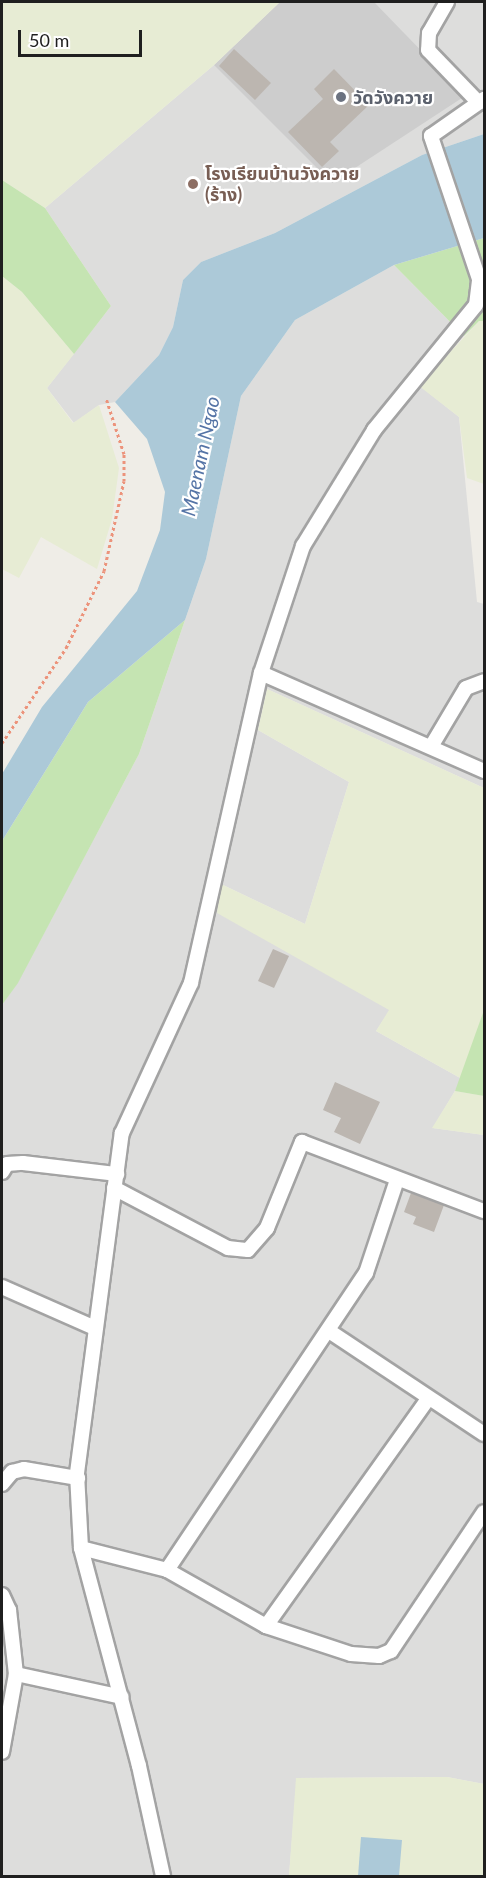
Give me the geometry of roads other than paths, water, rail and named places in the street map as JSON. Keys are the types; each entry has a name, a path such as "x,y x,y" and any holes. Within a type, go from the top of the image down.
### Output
{"street":[{"path":"163,1876 122,1697 81,1548 78,1478 95,1328 122,1133 191,983 261,673 303,546 374,430 480,302 479,279 431,136 482,101 428,50 429,33 447,2"},
{"path":"261,673 432,745 484,771"},
{"path":"432,745 466,688 484,681"},
{"path":"114,1188 228,1248 248,1250 267,1228 302,1142 397,1180 484,1211"},
{"path":"2,1172 7,1164 23,1163 117,1174"},
{"path":"167,1570 366,1273 397,1180"},
{"path":"2,1287 95,1328"},
{"path":"329,1331 427,1400 484,1434"},
{"path":"266,1626 427,1400"},
{"path":"2,1484 12,1472 24,1469 78,1478"},
{"path":"81,1548 167,1570 266,1626 351,1654 379,1656 391,1651 484,1512"},
{"path":"2,1595 9,1610 16,1674 2,1752"},
{"path":"16,1674 122,1697"}],"water":[{"name":"Maenam Ngao","path":"484,134 484,238 394,265 295,320 241,396 206,559 185,620 88,702 2,841 2,774 42,707 137,591 160,530 165,492 147,439 115,402 159,355 173,327 183,280 201,262 275,233 422,155"},
{"path":"361,1837 402,1840 399,1876 358,1876"}],"place":[{"name":"วัดวังควาย","path":"341,97"},
{"name":"โรงเรียนบ้านวังควาย (ร้าง)","path":"193,184"}]}
